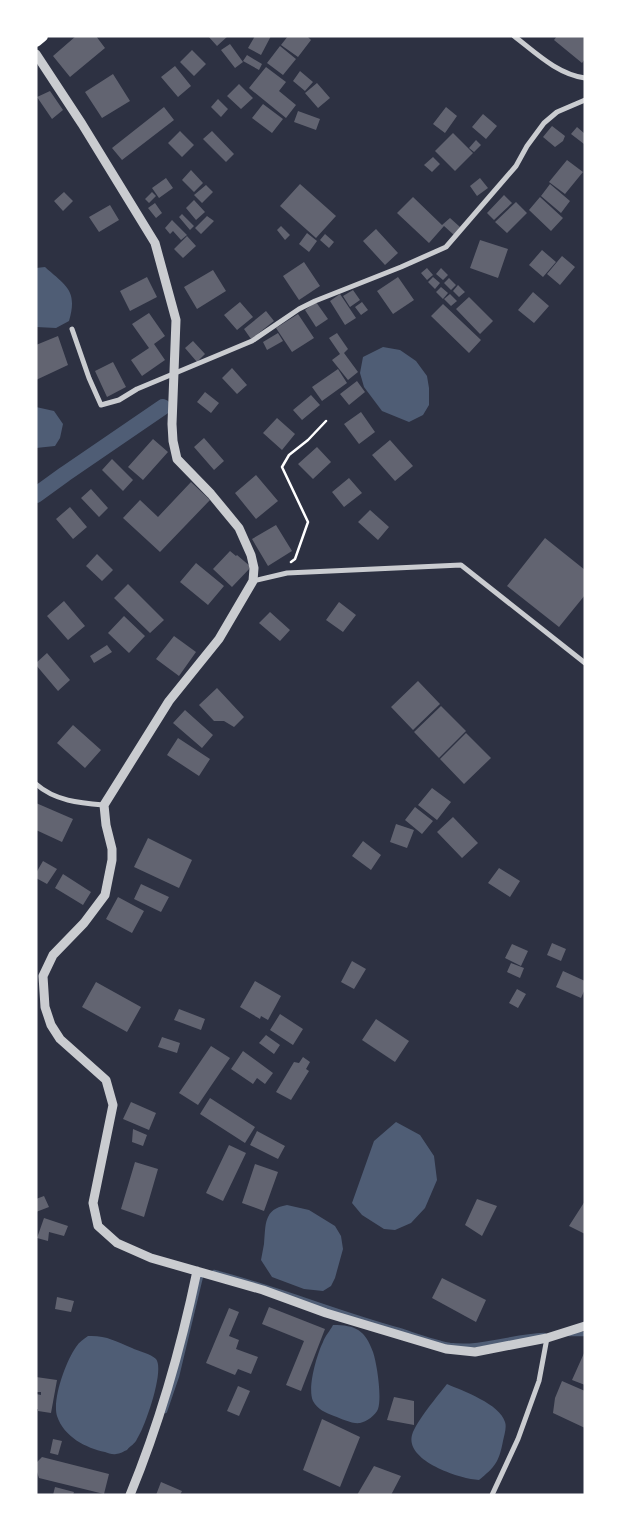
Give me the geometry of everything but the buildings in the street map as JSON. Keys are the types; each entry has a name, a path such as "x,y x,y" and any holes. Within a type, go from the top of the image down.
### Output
{"main road":[{"path":"36,41 42,36"}],"street":[{"path":"514,36 560,71 585,78"},
{"path":"36,54 82,124 155,243 176,320 172,424 177,459 211,494 239,528 254,568 253,581 219,639 169,701 104,805 106,826 112,849 112,860 105,895 84,923 53,955 43,976 45,1007 51,1026 60,1039 106,1080 113,1105 93,1203 98,1226 118,1244 151,1258 263,1290 326,1312 446,1349 475,1352 547,1338 585,1326"},
{"path":"72,329 89,378 101,405 119,400 137,389 173,373 217,357 252,341 299,308 446,248 516,166 527,146 544,123 558,112 585,100"},
{"path":"253,581 286,574 461,566 585,663"},
{"path":"36,784 43,791 67,800 104,805"},
{"path":"130,1495 148,1451 165,1399 179,1352 197,1271"},
{"path":"492,1495 518,1439 539,1381 547,1338"}],"path":[{"path":"287,564 295,560 308,522 282,466 289,455 308,440 326,421"}],"water":[{"path":"45,267 64,284 71,295 72,302 69,321 56,328 36,327 36,268"},
{"path":"383,347 400,350 416,361 427,376 429,405 423,415 409,422 382,411 364,387 360,373 363,357"},
{"path":"36,407 54,411 63,424 60,438 55,446 36,448"},
{"path":"396,1122 420,1135 434,1156 437,1180 425,1208 411,1223 395,1230 384,1229 362,1215 352,1203 374,1141"},
{"path":"287,1205 309,1210 335,1226 341,1236 343,1249 335,1278 331,1286 323,1291 304,1289 272,1277 261,1260 267,1219 274,1210"},
{"path":"333,1325 348,1326 359,1330 367,1338 373,1352 378,1380 379,1404 375,1414 362,1422 350,1422 328,1414 315,1404 311,1395 312,1380 321,1347"},
{"path":"88,1336 100,1336 110,1339 148,1354 156,1359 158,1365 153,1399 140,1433 134,1444 119,1454 98,1450 76,1440 65,1430 57,1416 56,1400 64,1371 77,1345"},
{"path":"447,1384 489,1404 502,1415 505,1422 506,1426 498,1459 493,1467 479,1480 460,1476 436,1467 417,1453 412,1444 412,1435 418,1423"}],"waterway":[{"path":"36,495 163,407"},
{"path":"165,1411 177,1376 202,1272"},
{"path":"214,1272 450,1345 485,1344 544,1335"},
{"path":"569,1334 585,1334"}]}
